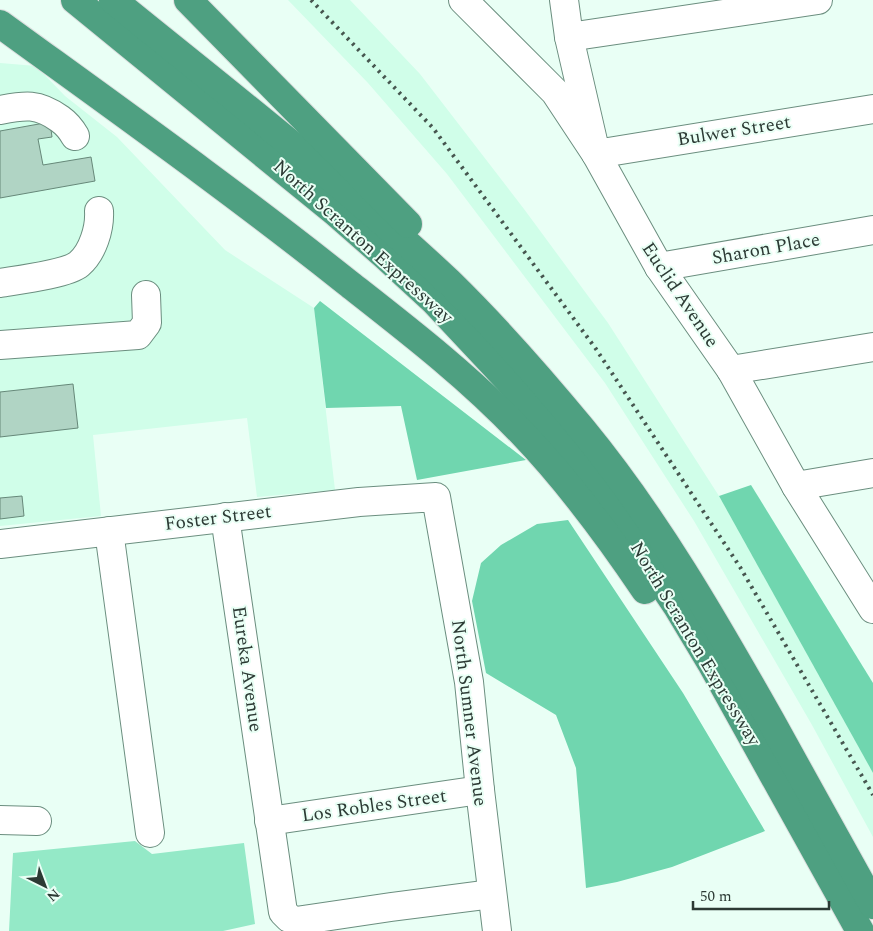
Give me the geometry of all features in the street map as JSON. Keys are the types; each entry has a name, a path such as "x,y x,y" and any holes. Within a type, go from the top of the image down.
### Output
{"highway":[{"name":"North Scranton Expressway","path":"75,0 336,213 384,255 434,301 524,397 565,446 604,498 678,608 860,931"},
{"name":"North Scranton Expressway","path":"113,0 393,231 450,284 542,381 584,431 624,484 699,595 873,905"},
{"path":"188,0 401,216 542,381"},
{"path":"0,24 312,254 425,343 497,408 550,464 606,534 790,805"},
{"path":"0,46 29,45"}],"street":[{"name":"Euclid Avenue","path":"463,0 555,92 596,154 659,267 731,370 796,486 870,598"},
{"path":"564,0 569,37 596,154"},
{"path":"569,37 818,0"},
{"path":"0,110 28,106 43,108 71,128 75,136"},
{"name":"Bulwer Street","path":"596,154 873,109"},
{"path":"0,283 50,274 78,265 88,254 94,240 100,221 99,211"},
{"name":"Sharon Place","path":"659,267 873,230"},
{"path":"0,345 138,335 147,323 146,295"},
{"path":"731,370 873,347"},
{"path":"796,486 873,473"},
{"name":"Foster Street","path":"0,544 359,502 436,497"},
{"name":"North Sumner Avenue","path":"436,497 469,682 497,931"},
{"name":"Eureka Avenue","path":"225,517 283,912 289,918 296,921 492,894"},
{"path":"109,531 150,833"},
{"name":"Los Robles Street","path":"269,821 480,790"},
{"path":"0,820 36,821"}],"shaded area":[{"path":"288,0 350,0 420,74 524,209 608,323 719,496 873,773 873,837 812,725 694,521 605,383 447,174 368,83"},
{"path":"0,63 36,66 65,96 117,137 225,250 314,308 335,490 257,497 247,418 93,435 101,516 0,526"}],"green space":[{"path":"320,301 526,460 417,480 401,406 326,408 314,308"},
{"path":"751,485 873,683 873,773 719,496"},
{"path":"568,520 683,693 765,831 672,867 617,882 586,888 576,768 556,715 486,673 472,601 481,563 501,545 537,524"},
{"path":"135,841 152,854 244,843 255,924 223,931 9,931 13,853"}],"building":[{"path":"50,122 52,137 38,139 43,165 91,157 95,181 0,198 0,131"},
{"path":"73,384 78,428 0,437 0,392"},
{"path":"22,496 24,516 0,519 0,498"}],"railway":[{"path":"311,0 433,128 596,349 740,567 873,795"}]}
